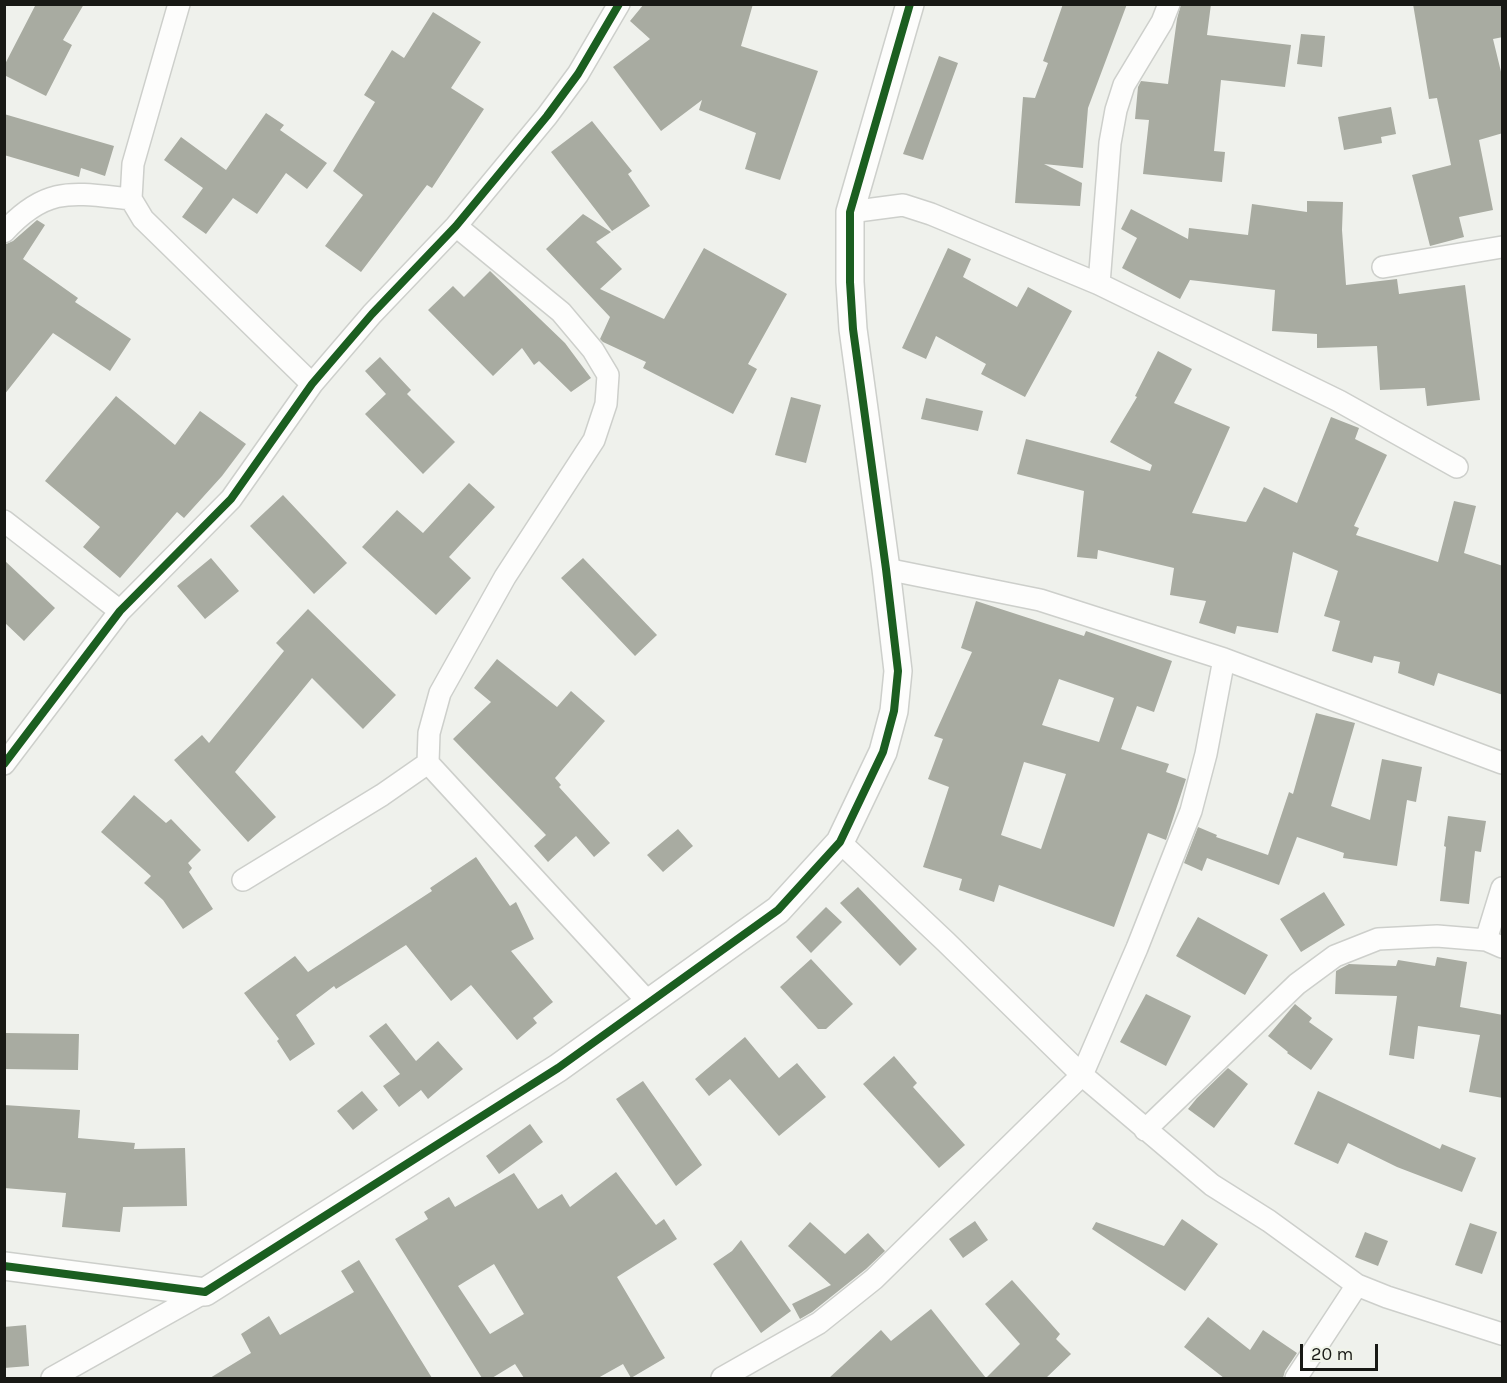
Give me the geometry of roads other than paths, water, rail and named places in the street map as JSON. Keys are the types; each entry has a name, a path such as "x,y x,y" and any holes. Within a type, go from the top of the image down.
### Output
{"street":[{"path":"4,764 120,611 231,499 312,384 372,314 456,226 554,107 578,74 619,4"},
{"path":"52,1378 205,1292 558,1068 778,910 840,842 883,752 894,711 898,671 853,329 850,212 910,4"},
{"path":"1099,284 1110,143 1116,110 1124,84 1162,22 1169,4"},
{"path":"175,7 133,164 131,199 143,219 312,384"},
{"path":"4,232 29,208 40,201 77,194 131,199"},
{"path":"850,212 903,205 931,214 1099,284 1339,401 1457,467"},
{"path":"456,226 561,312 593,350 608,375 606,405 594,440 505,577 440,693 429,733 428,763 649,1003"},
{"path":"1383,267 1503,247"},
{"path":"4,521 120,611"},
{"path":"886,569 1040,600 1224,659 1503,763"},
{"path":"722,1378 819,1323 874,1279 1082,1075 1137,948 1191,812 1206,754 1224,659"},
{"path":"243,880 382,795 428,763"},
{"path":"840,842 1082,1075 1212,1185 1269,1221 1357,1285 1387,1298 1503,1334"},
{"path":"1145,1130 1297,984 1335,956 1378,939 1437,936 1494,943 1503,888"},
{"path":"4,1266 205,1292"},
{"path":"1296,1378 1357,1285"}]}
